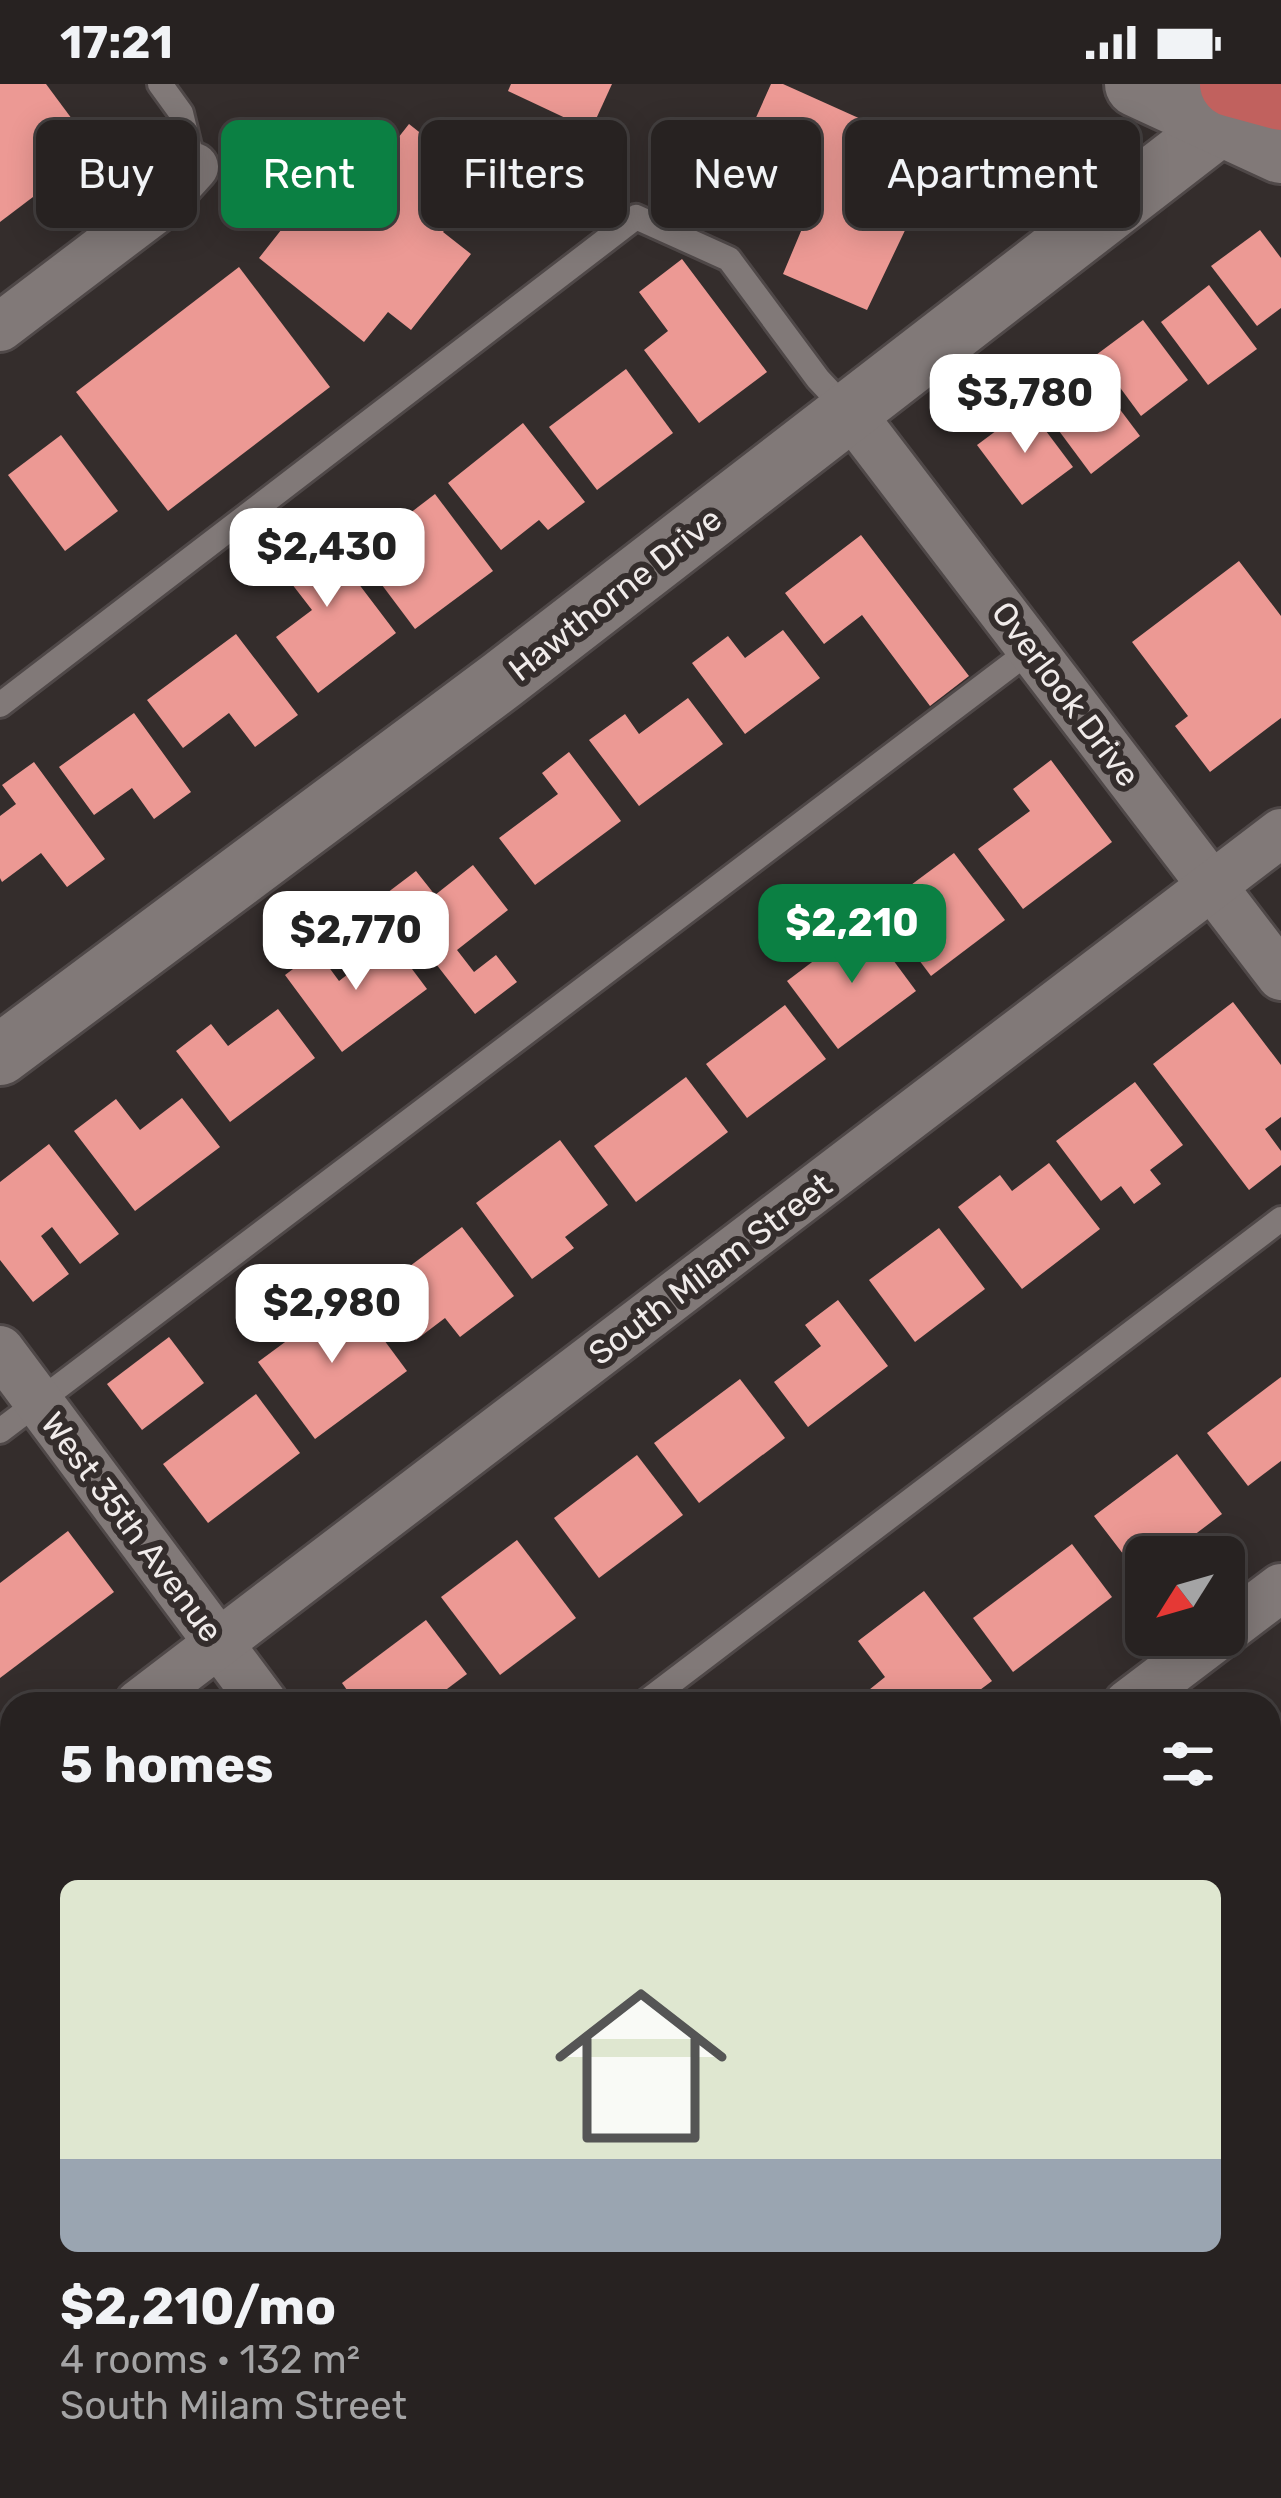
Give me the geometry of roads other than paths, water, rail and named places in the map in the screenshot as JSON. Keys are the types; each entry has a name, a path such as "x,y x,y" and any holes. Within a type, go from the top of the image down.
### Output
{"main road":[{"path":"1138,84 1246,101 1281,150"}],"street":[{"name":"Hawthorne Drive","path":"0,1055 502,680 1246,101"},
{"path":"0,327 131,228"},
{"name":"Overlook Drive","path":"850,412 1281,976"},
{"name":"South Milam Street","path":"155,1692 1281,833"},
{"name":"West 35th Avenue","path":"0,1350 255,1692"},
{"path":"1245,1615 1281,1588"},
{"path":"1144,1692 1191,1656"}],"lane":[{"path":"160,84 183,120"},
{"path":"0,705 636,217 729,259 818,379 850,412"},
{"path":"0,1431 1032,649"},
{"path":"659,1692 1281,1219"}]}
